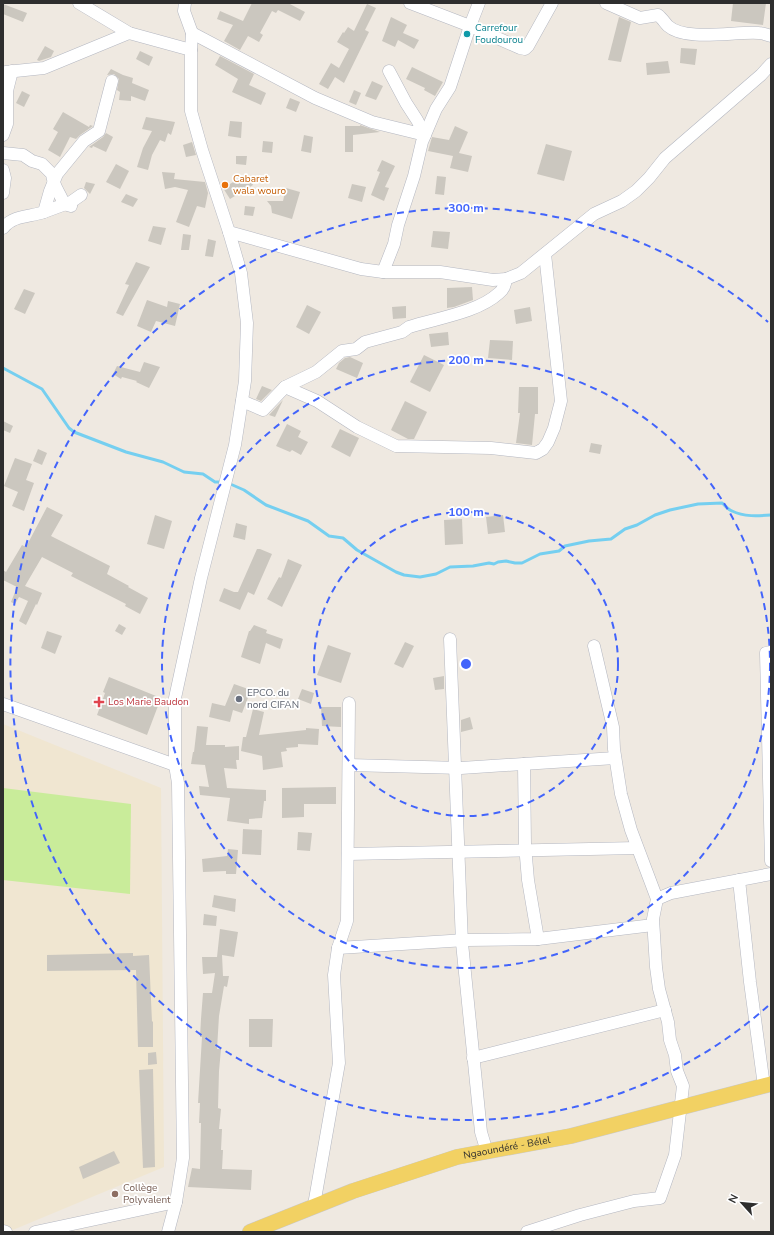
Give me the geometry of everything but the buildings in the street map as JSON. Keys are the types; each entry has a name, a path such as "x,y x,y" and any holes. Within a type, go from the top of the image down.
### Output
{"main road":[{"name":"Ngaoundéré - Bélel","path":"250,1232 352,1190 457,1157 571,1136 768,1085"}],"street":[{"path":"79,3 129,33 191,50"},
{"path":"168,1232 176,1202 183,1158 178,782 175,765 176,698 201,578 235,445 244,381 247,323 241,273 191,111 192,33 184,11 185,3"},
{"path":"410,3 525,49 552,3"},
{"path":"383,272 394,244 398,225 414,176 422,142 436,109 450,87 479,3"},
{"path":"606,3 640,18 658,15 669,27 679,32 690,34 760,33 771,36"},
{"path":"3,135 7,124 7,73 44,68 129,33"},
{"path":"192,33 315,98 372,122 425,135"},
{"path":"229,232 361,269 383,272 440,272 493,280 506,279 521,273 594,214 622,201 636,191 649,178 664,158 762,75 771,64"},
{"path":"389,71 406,104 425,135"},
{"path":"44,212 57,174 84,142 100,132 112,81"},
{"path":"3,153 23,155 32,161 42,164 52,174 53,183 68,205"},
{"path":"3,170 6,178 3,193"},
{"path":"3,228 6,224 20,216 35,215 68,205 81,195"},
{"path":"285,387 317,401 357,427 396,446 491,448 536,453 543,449 548,442 554,428 561,401 545,254"},
{"path":"242,401 263,410 285,387 316,372 342,351 356,349 365,342 402,332 409,327 483,304 500,293 506,279"},
{"path":"450,639 462,940 481,1132 487,1152"},
{"path":"527,1232 580,1215 626,1203 660,1198 675,1155 682,1086 670,1040 668,1022 659,989 656,967 653,919 657,899 637,848 621,794 615,758 613,727 594,646"},
{"path":"771,652 766,653 771,861"},
{"path":"314,1205 339,1063 334,975 338,948 347,921 349,703"},
{"path":"3,704 175,765"},
{"path":"349,765 455,768 615,758"},
{"path":"524,764 528,880 538,939"},
{"path":"348,854 637,848"},
{"path":"657,899 671,893 771,874"},
{"path":"739,880 750,982 768,1085"},
{"path":"338,948 462,940 538,939 654,925"},
{"path":"473,1058 665,1010"},
{"path":"34,1232 176,1202"}],"shaded area":[{"path":"3,724 161,788 164,1167 8,1232 3,1232"}],"green space":[{"path":"3,788 131,804 130,894 3,880"}],"waterway":[{"path":"3,368 42,389 69,428 74,432 126,452 163,462 184,472 203,474 215,482 222,482"},
{"path":"228,483 244,490 266,505 308,521 329,536 343,538 357,550 396,572 404,575 420,577 436,574 450,567 473,566 489,563 494,564 506,561 522,563 540,554 559,551 565,546 589,541 611,539 625,529 637,525 655,515 698,504 722,503 728,509 741,514 756,516 771,515"}],"place":[{"name":"Carrefour Foudourou","path":"467,34"},
{"name":"Cabaret wala wouro","path":"225,185"},
{"name":"EPCO. du nord CIFAN","path":"239,699"},
{"name":"Los Marie Baudon","path":"99,702"},
{"name":"Collège Polyvalent","path":"115,1194"}]}
